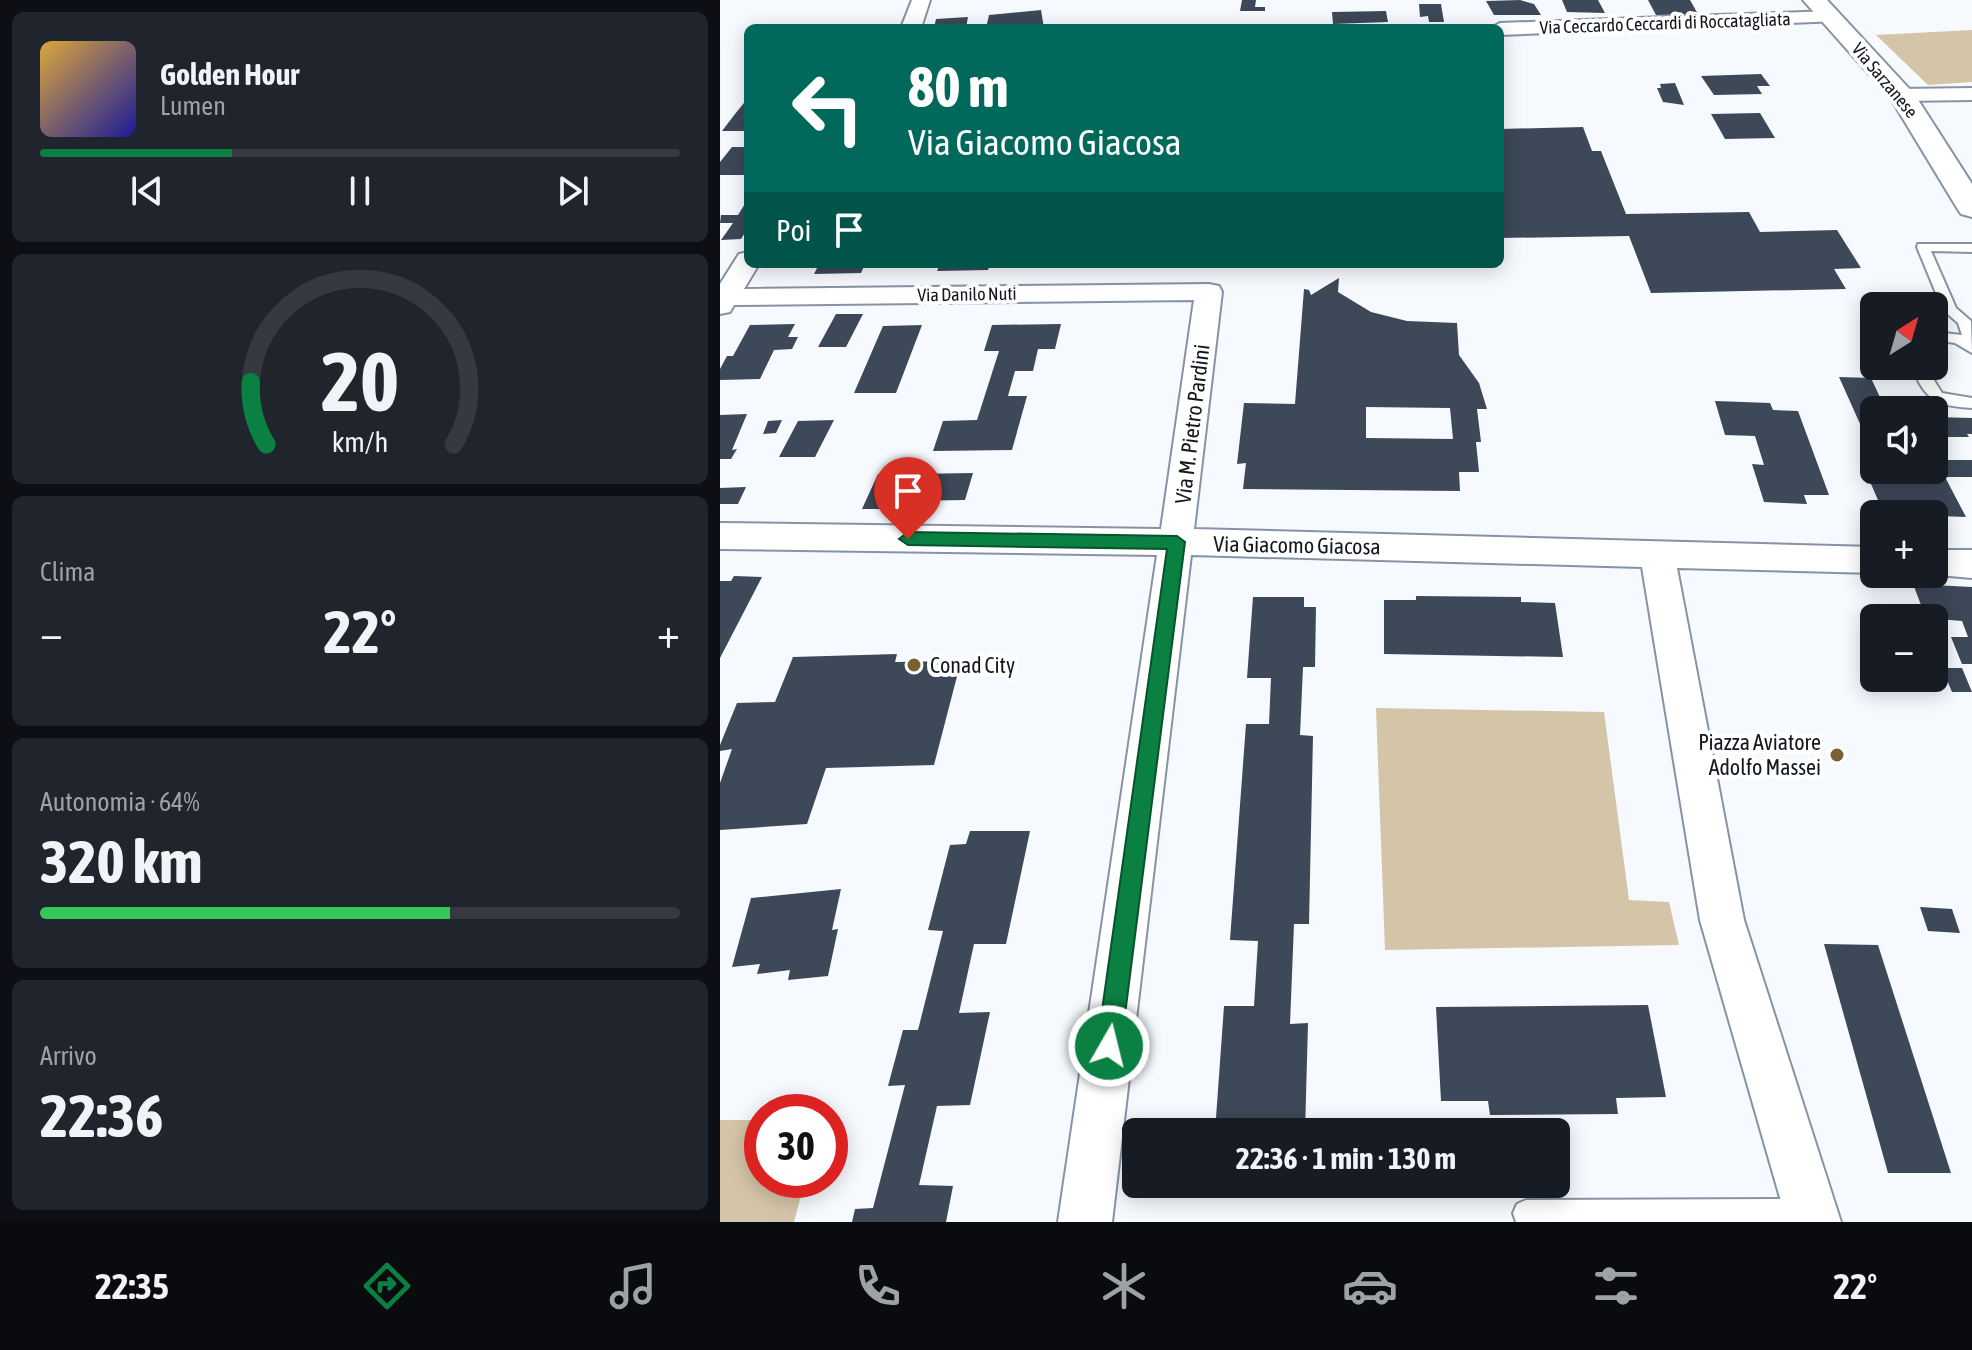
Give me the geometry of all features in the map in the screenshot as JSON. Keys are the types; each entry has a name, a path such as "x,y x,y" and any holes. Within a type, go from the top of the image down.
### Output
{"main road":[{"name":"Via Sarzanese","path":"1822,8 1902,95 1972,208"}],"street":[{"path":"912,24 921,0"},
{"name":"Via Ceccardo Ceccardi di Roccatagliata","path":"1504,29 1822,8"},
{"path":"1902,95 1972,94"},
{"path":"723,302 744,267"},
{"name":"Via Danilo Nuti","path":"723,302 1209,292"},
{"name":"Via M. Pietro Pardini","path":"1085,1222 1209,292"},
{"name":"Via Giacomo Giacosa","path":"720,536 1177,542 1860,560"},
{"path":"1657,554 1722,920 1813,1217"},
{"path":"1948,563 1972,564"}],"lane":[{"path":"1972,248 1923,247 1950,310 1964,321 1972,346"},
{"path":"1948,317 1950,310"},
{"path":"1948,337 1972,346"},
{"path":"1924,380 1928,391 1937,398 1972,403"},
{"path":"1526,1213 1813,1217"}],"shaded area":[{"path":"1972,30 1972,82 1928,85 1876,35"},
{"path":"1376,708 1604,712 1629,900 1669,902 1679,945 1385,950"},
{"path":"720,1120 744,1120 744,1198 800,1198 794,1222 720,1222"}],"building":[{"path":"1242,0 1256,0 1255,7 1265,7 1265,11 1240,11"},
{"path":"1520,0 1534,4 1541,15 1494,15 1486,1"},
{"path":"1562,0 1598,0 1605,13 1567,12"},
{"path":"1648,0 1690,0 1698,14 1656,15"},
{"path":"1419,4 1441,4 1444,22 1429,22 1428,16 1420,17"},
{"path":"1041,10 1043,24 987,24 989,15"},
{"path":"1386,11 1388,22 1333,24 1332,12"},
{"path":"968,17 967,24 935,24 936,19"},
{"path":"1761,74 1770,86 1757,86 1762,94 1714,95 1701,76"},
{"path":"1675,83 1684,105 1663,102 1657,88 1661,88 1660,84"},
{"path":"744,103 744,131 722,131"},
{"path":"1760,113 1775,138 1725,139 1711,114"},
{"path":"1583,127 1592,151 1601,151 1626,214 1749,212 1760,232 1837,230 1861,268 1834,269 1846,289 1651,293 1629,236 1504,238 1504,129"},
{"path":"732,147 744,147 744,175 720,175 720,162"},
{"path":"744,205 744,234 741,239 721,240 733,223 720,223 721,215 738,215"},
{"path":"817,268 863,268 861,273 814,274"},
{"path":"938,268 989,268 988,270 937,271"},
{"path":"1339,278 1338,292 1371,312 1407,321 1457,323 1459,355 1479,383 1487,409 1477,409 1481,442 1476,442 1479,472 1459,472 1460,491 1243,489 1246,463 1237,464 1244,403 1295,404 1304,289 1309,290 1311,295","holes":["1366,407 1450,408 1453,439 1366,438"]},
{"path":"836,314 863,314 846,347 818,347"},
{"path":"795,324 788,337 798,337 792,349 774,350 760,379 720,380 720,369 727,356 733,356 750,325"},
{"path":"1061,324 1055,349 1038,349 1033,371 1015,371 1008,396 1027,396 1012,450 933,451 943,421 977,420 999,351 984,351 992,325"},
{"path":"922,325 896,393 854,393 883,326"},
{"path":"1839,377 1872,380 1879,396 1860,396 1860,424"},
{"path":"1715,401 1770,403 1773,410 1798,411 1829,495 1804,495 1807,504 1764,502 1752,464 1764,465 1755,436 1725,435"},
{"path":"747,414 731,459 720,459 720,415"},
{"path":"1948,417 1972,418 1972,434 1967,434 1969,437 1948,437"},
{"path":"782,420 776,433 763,434 768,421"},
{"path":"834,420 815,457 779,457 798,421"},
{"path":"1948,460 1972,460 1972,477 1948,477"},
{"path":"973,473 965,500 905,501 914,474"},
{"path":"878,474 890,474 885,486 896,486 886,509 862,509"},
{"path":"1948,483 1966,517 1948,516 1948,500 1878,500 1871,484"},
{"path":"746,487 738,504 720,504 720,488"},
{"path":"734,576 762,577 720,658 720,581 731,581"},
{"path":"1972,587 1972,664 1962,664 1951,637 1968,637 1962,621 1948,620 1948,604 1921,604 1915,588"},
{"path":"1416,596 1521,597 1521,602 1555,603 1563,657 1384,654 1384,600 1416,600"},
{"path":"1253,597 1304,597 1304,607 1316,607 1315,667 1303,667 1300,735 1313,736 1309,924 1294,924 1290,1024 1308,1023 1305,1118 1216,1118 1224,1006 1254,1006 1258,941 1230,940 1246,724 1269,724 1271,678 1247,678"},
{"path":"897,654 895,662 961,661 934,765 826,768 807,824 720,830 720,783 732,749 720,751 720,745 737,703 775,702 793,657"},
{"path":"1948,668 1962,668 1972,692 1952,692"},
{"path":"970,831 1030,831 1006,944 974,944 959,1013 990,1012 970,1105 937,1106 919,1185 953,1186 946,1222 852,1222 855,1209 873,1208 905,1085 888,1086 903,1030 918,1030 943,931 928,930 950,845 966,844"},
{"path":"841,889 832,930 838,929 828,976 788,980 790,970 757,974 760,964 732,967 751,898"},
{"path":"1920,907 1952,909 1960,933 1928,931"},
{"path":"1824,944 1878,945 1951,1173 1888,1173"},
{"path":"1648,1005 1666,1097 1616,1098 1618,1114 1490,1115 1488,1101 1441,1101 1436,1007"}],"place":[{"name":"Conad City","path":"914,665"},
{"name":"Piazza Aviatore Adolfo Massei","path":"1837,755"}],"route":[{"path":"908,539 1177,542 1109,1046"}]}
